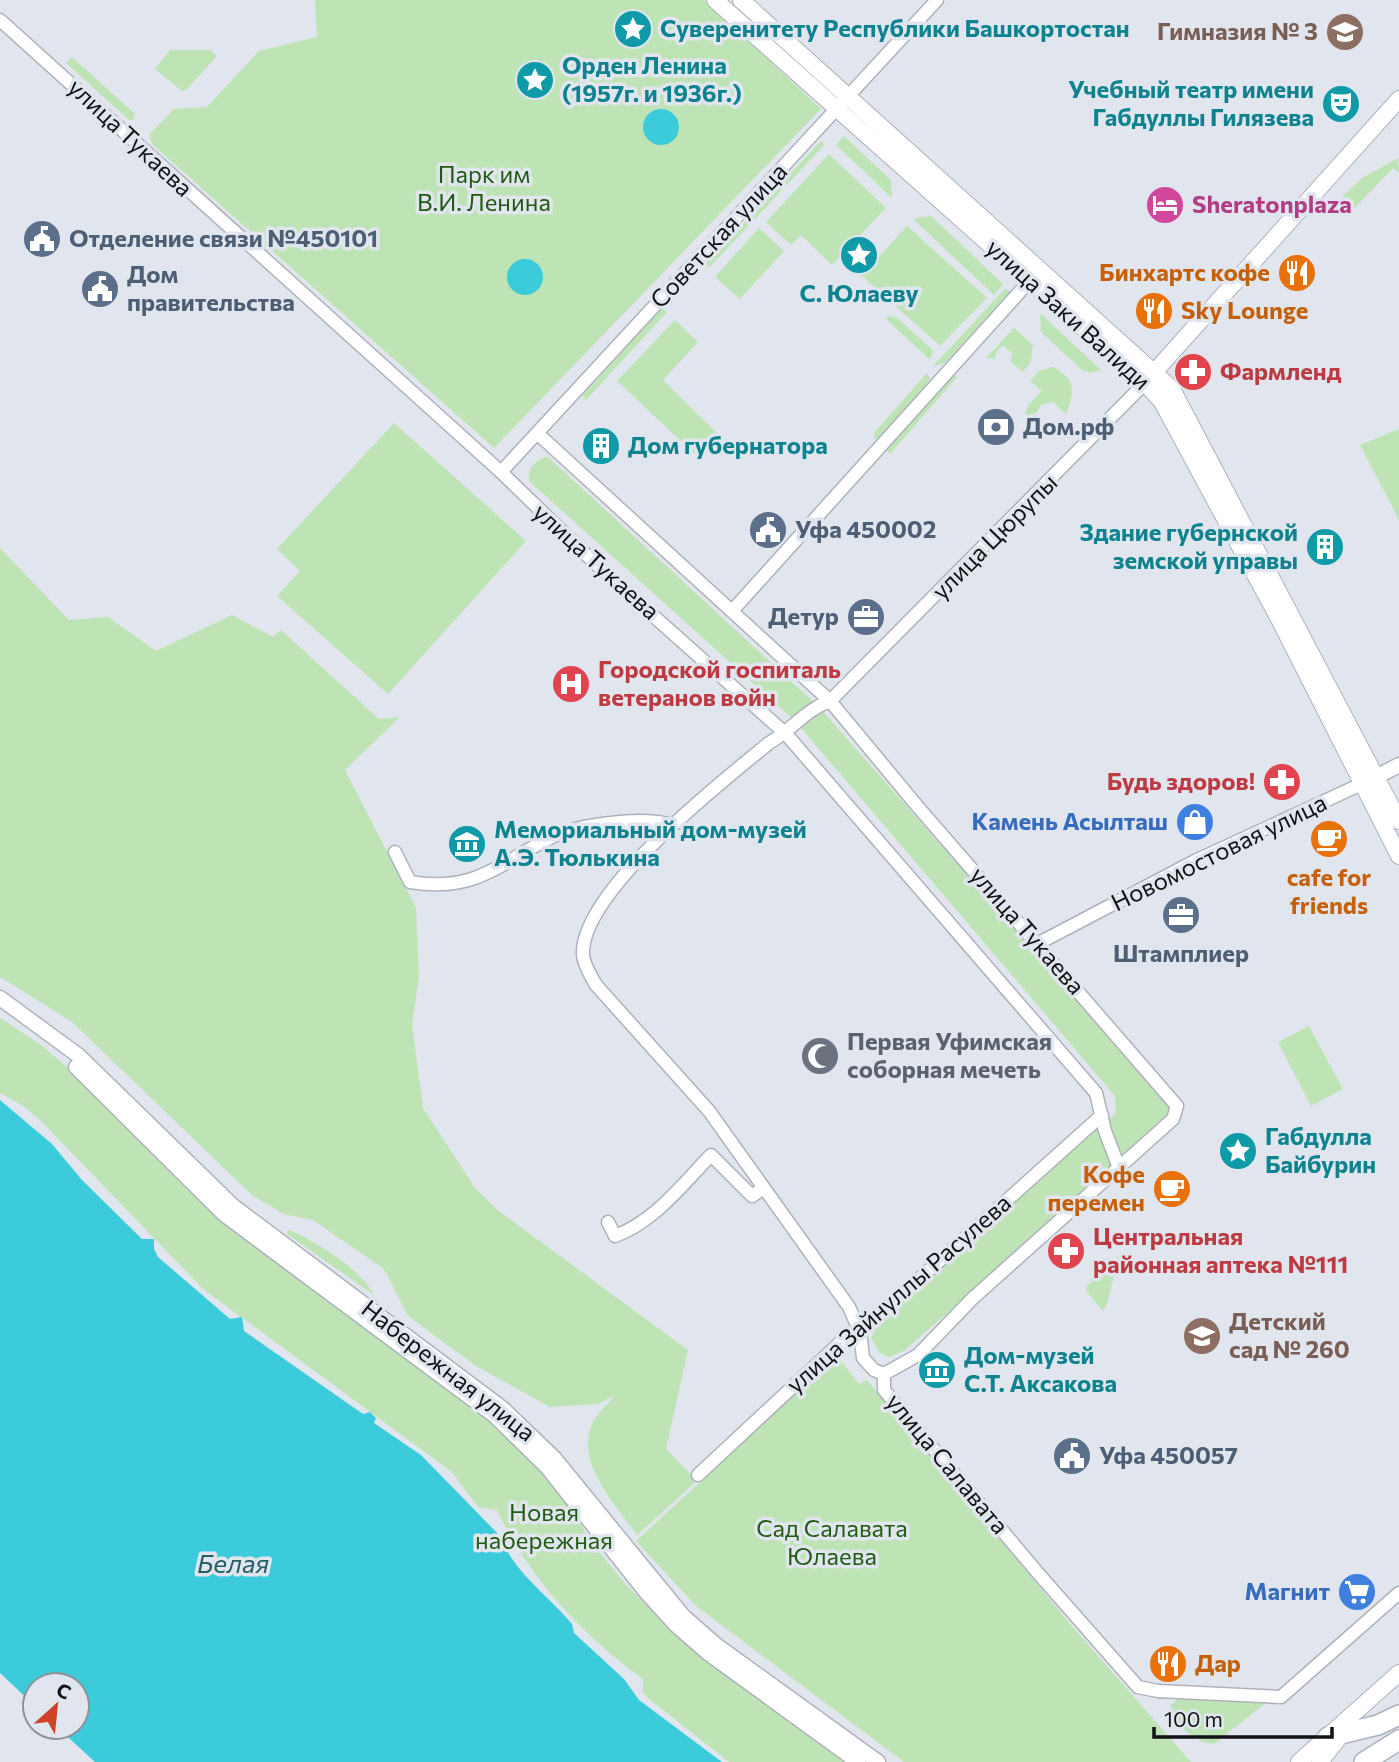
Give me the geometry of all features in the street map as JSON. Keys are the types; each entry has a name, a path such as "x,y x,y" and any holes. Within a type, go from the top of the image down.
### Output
{"main road":[{"name":"улица Заки Валиди","path":"715,0 837,109 1035,275 1150,377 1369,780 1399,856"},
{"name":"улица Заки Валиди","path":"741,0 848,97 1035,275"},
{"name":"улица Цюрупы","path":"1150,377 1399,99"},
{"name":"улица Заки Валиди","path":"1369,780 1399,821"},
{"path":"1299,1762 1334,1736 1399,1673"},
{"path":"1320,1762 1334,1736 1378,1725 1399,1715"},
{"path":"1364,1762 1399,1740"},
{"path":"1387,1762 1399,1753"}],"street":[{"name":"Советская улица","path":"501,472 937,0"},
{"name":"улица Тукаева","path":"0,20 501,472 603,571 786,734 1096,1093 1118,1166"},
{"path":"732,611 1035,275"},
{"name":"улица Цюрупы","path":"583,955 587,934 598,912 628,871 672,825 760,750 786,734 812,708 830,701 1150,377"},
{"name":"улица Тукаева","path":"537,433 830,701 868,749 1172,1098 1178,1113"},
{"name":"Новомостовая улица","path":"1039,943 1195,861 1399,765"},
{"path":"395,852 410,881 460,884 496,870 566,832 648,821 672,825"},
{"name":"улица Салавата","path":"583,955 588,972 596,985 709,1111 762,1189 849,1307 860,1332 863,1358 874,1370 884,1374 884,1391 1138,1687 1158,1691 1281,1697 1399,1593"},
{"name":"Набережная улица","path":"0,998 79,1056 233,1206 502,1408 554,1458 683,1616 727,1653 878,1762"},
{"name":"Набережная улица","path":"0,1009 45,1039 77,1067 225,1215 495,1416 547,1467 646,1592 676,1625 708,1653 858,1762"},
{"name":"улица Зайнуллы Расулева","path":"884,1374 918,1354 972,1299 1178,1113"},
{"name":"улица Зайнуллы Расулева","path":"698,1475 843,1340 860,1332 1102,1115"},
{"path":"608,1222 615,1236 626,1232 662,1206 711,1155 752,1196 762,1189"}],"green space":[{"name":"Парк им В.И. Ленина","path":"315,0 704,0 821,109 494,448 152,144 149,135 174,109 207,107 259,51 317,37"},
{"path":"170,50 210,50 217,56 187,89 182,91 155,69"},
{"path":"72,57 135,114 133,120 129,120 66,63"},
{"path":"844,136 891,180 892,198 836,145"},
{"path":"821,141 825,144 709,268 705,264"},
{"path":"829,154 886,208 832,265 801,235 791,245 766,222"},
{"path":"1398,158 1399,173 1393,168 1348,215 1336,208 1337,202 1362,178"},
{"path":"931,216 1003,284 994,295 913,219"},
{"path":"907,226 987,298 940,346 862,276"},
{"path":"759,228 784,251 740,299 715,277"},
{"path":"1006,288 1010,292 945,363 933,366"},
{"path":"662,308 667,312 586,400 582,396"},
{"path":"1040,313 1101,370 1091,373 1082,370 1041,332"},
{"path":"889,316 897,318 933,350 929,359 886,319"},
{"path":"675,320 698,342 663,380 720,436 698,457 617,381"},
{"path":"1014,328 1033,345 1031,361 1023,372 1010,361 1013,354 1003,345 996,352 995,359 986,358"},
{"path":"1053,367 1066,376 1072,387 1066,414 1053,402 1042,404 1033,418 1024,419 1028,405 1042,391 1030,381 1039,371"},
{"path":"927,373 930,378 924,387 878,439 875,439 874,433"},
{"path":"952,375 957,377 890,454 886,449"},
{"path":"394,423 526,541 388,694 277,596 300,571 277,549"},
{"path":"1399,429 1399,520 1360,445"},
{"path":"548,457 819,707 1176,1112 904,1351 889,1357 880,1353 871,1338 882,1317 1116,1113 1115,1096 796,722 529,481 532,466"},
{"path":"0,548 69,620 108,617 156,651 232,615 273,637 281,630 379,719 400,717 345,770 416,908 419,977 412,1024 423,1108 475,1188 496,1209 688,1350 666,1449 697,1481 637,1535 598,1479 588,1449 589,1433 596,1417 614,1396 598,1404 550,1407 476,1366 408,1316 384,1269 313,1220 284,1214 253,1196 72,1022 0,977"},
{"name":"Новая набережная","path":"0,1018 41,1045 73,1072 221,1220 490,1420 542,1471 575,1511 588,1538 626,1585 672,1630 704,1659 847,1762 729,1762 649,1699 643,1692 643,1679 599,1644 559,1604 525,1559 497,1510 478,1507 452,1472 203,1289 44,1124 25,1107 0,1093"},
{"path":"1309,1026 1343,1089 1311,1106 1278,1042"},
{"path":"288,1230 336,1256 360,1276 374,1295 287,1234"},
{"path":"1119,1255 1103,1311 1086,1291 1087,1286"},
{"name":"Сад Салавата Юлаева","path":"837,1356 859,1384 867,1380 1071,1625 1191,1762 904,1762 696,1606 636,1541"},
{"path":"1177,1699 1267,1702 1214,1744 1192,1736 1177,1720 1170,1706"}],"water":[{"path":"661,109 674,114 679,127 674,140 661,145 648,140 643,127 648,114"},
{"path":"525,259 538,264 543,277 538,290 525,295 512,290 507,277 512,264"},
{"name":"Белая","path":"0,1100 52,1144 82,1180 142,1239 154,1239 154,1249 158,1257 230,1319 242,1317 244,1331 363,1414 370,1412 376,1418 374,1423 421,1455 501,1537 523,1573 572,1624 574,1633 624,1679 639,1700 722,1762 95,1762 72,1741 91,1741 91,1671 21,1671 21,1693 0,1673"}],"place":[{"name":"Суверенитету Республики Башкортостан","path":"633,29"},
{"name":"Гимназия № 3","path":"1345,32"},
{"name":"Орден Ленина (1957г. и 1936г.)","path":"535,80"},
{"name":"Учебный театр имени Габдуллы Гилязева","path":"1341,104"},
{"name":"Sheratonplaza","path":"1165,205"},
{"name":"Отделение связи №450101","path":"42,239"},
{"name":"С. Юлаеву","path":"859,255"},
{"name":"Бинхартс кофе","path":"1297,273"},
{"name":"Дом правительства","path":"100,289"},
{"name":"Sky Lounge","path":"1154,311"},
{"name":"Фармленд","path":"1193,372"},
{"name":"Дом.рф","path":"996,427"},
{"name":"Дом губернатора","path":"601,446"},
{"name":"Уфа 450002","path":"768,530"},
{"name":"Здание губернской земской управы","path":"1325,547"},
{"name":"Детур","path":"866,617"},
{"name":"Городской госпиталь ветеранов войн","path":"571,684"},
{"name":"Будь здоров!","path":"1282,782"},
{"name":"Камень Асылташ","path":"1195,822"},
{"name":"cafe for friends","path":"1329,839"},
{"name":"Мемориальный дом-музей А.Э. Тюлькина","path":"467,844"},
{"name":"Штамплиер","path":"1181,915"},
{"name":"Первая Уфимская соборная мечеть","path":"820,1056"},
{"name":"Габдулла Байбурин","path":"1238,1151"},
{"name":"Кофе перемен","path":"1172,1189"},
{"name":"Центральная районная аптека №111","path":"1066,1251"},
{"name":"Детский сад № 260","path":"1202,1336"},
{"name":"Дом-музей С.Т. Аксакова","path":"937,1370"},
{"name":"Уфа 450057","path":"1072,1456"},
{"name":"Магнит","path":"1357,1592"},
{"name":"Дар","path":"1168,1664"}]}
